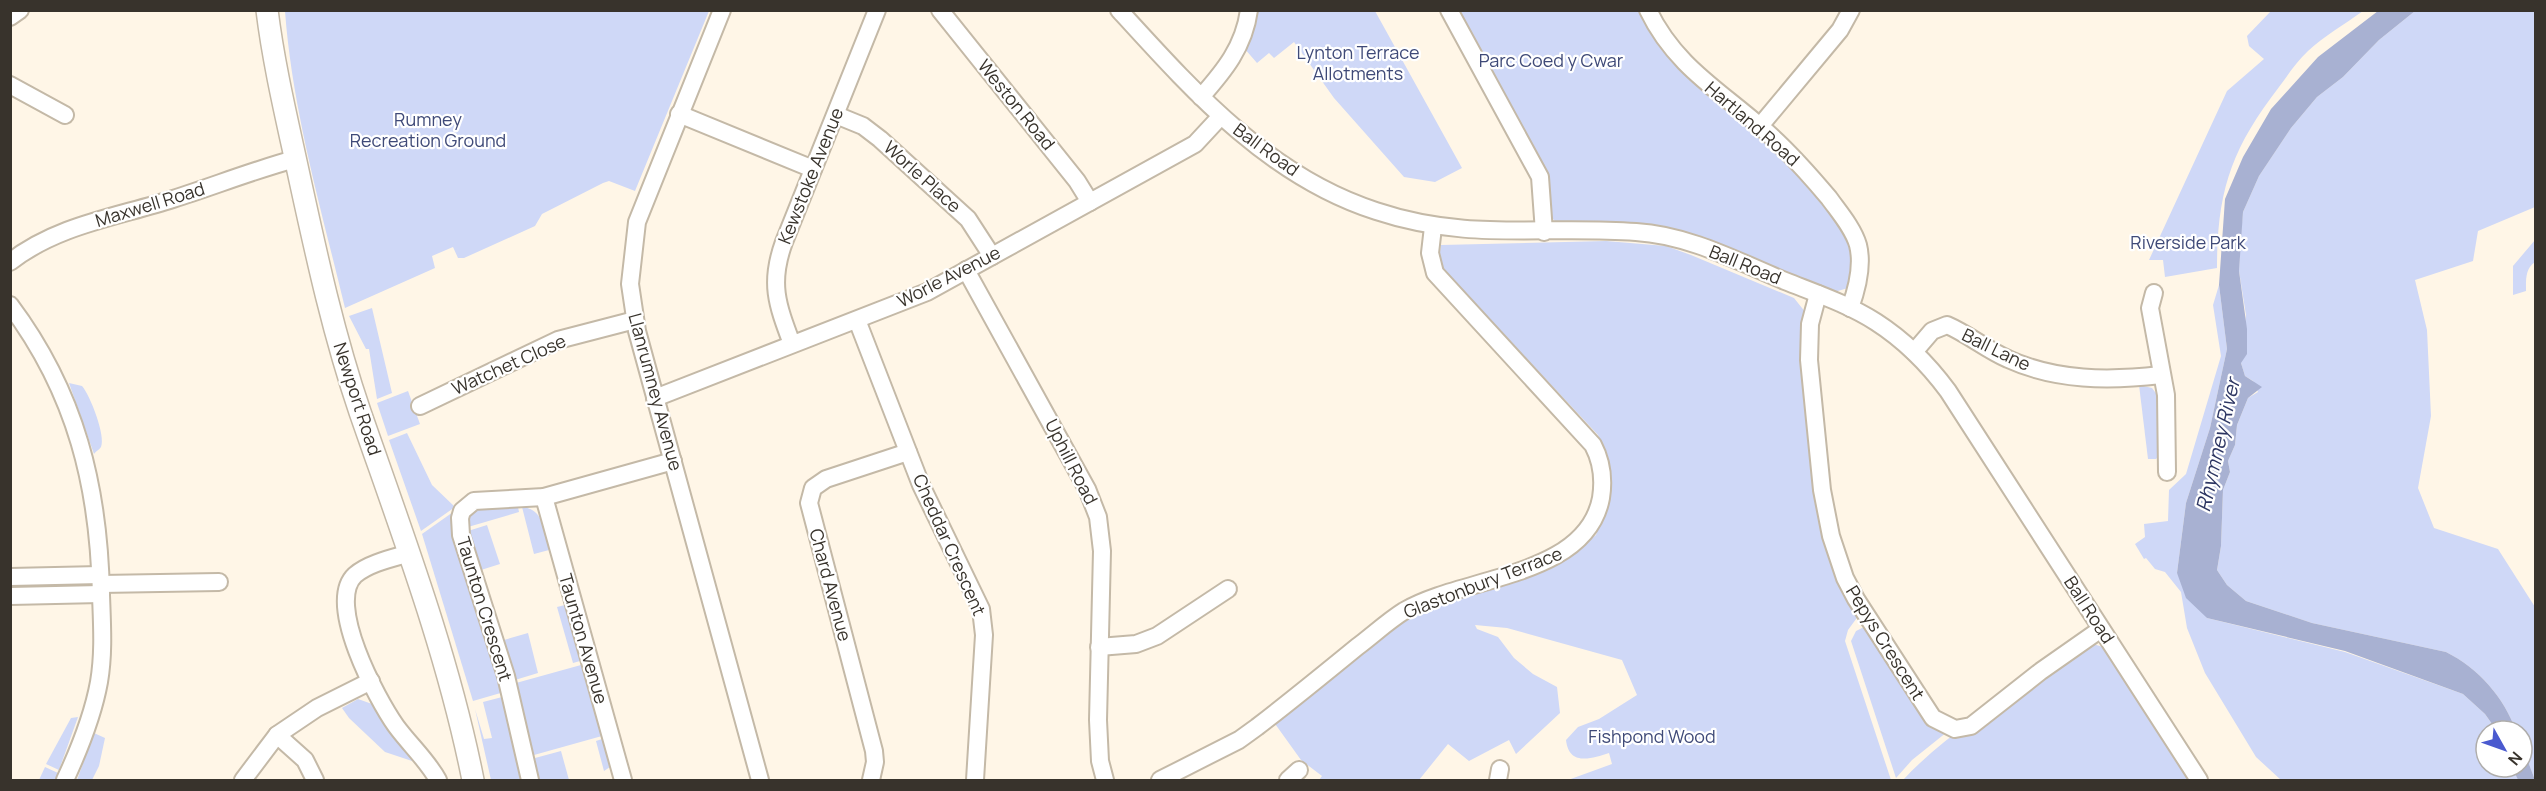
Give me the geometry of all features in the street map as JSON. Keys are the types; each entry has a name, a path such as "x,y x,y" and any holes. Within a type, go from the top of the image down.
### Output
{"main road":[{"name":"Newport Road","path":"267,10 295,159 332,320 360,412 410,553 443,663 473,780"}],"street":[{"path":"10,17 20,10"},
{"name":"Llanrumney Avenue","path":"722,10 637,222 630,271 634,320 760,780"},
{"name":"Kewstoke Avenue","path":"792,344 777,301 775,270 877,10"},
{"name":"Weston Road","path":"940,10 1077,181 1090,202"},
{"name":"Ball Road","path":"1119,10 1201,97 1273,157 1327,190 1374,211 1433,227 1488,232 1615,231 1664,235 1705,248 1818,294 1850,308 1887,329 1914,352 1948,391 2199,780"},
{"path":"1201,97 1236,52 1246,28 1249,10"},
{"path":"1449,10 1540,177 1544,232"},
{"name":"Hartland Road","path":"1648,10 1670,44 1705,84 1760,126 1816,183 1851,229 1860,257 1859,272 1850,308"},
{"path":"1760,126 1840,30 1851,10"},
{"path":"10,85 65,115"},
{"path":"679,114 813,169"},
{"name":"Worle Place","path":"836,114 863,126 880,139 968,219 992,256"},
{"name":"Worle Avenue","path":"655,398 915,298 1195,144 1221,116"},
{"name":"Maxwell Road","path":"10,262 34,245 71,229 199,191 295,159"},
{"name":"Glastonbury Terrace","path":"1160,780 1248,734 1404,611 1453,591 1551,559 1576,543 1594,519 1599,507 1603,481 1599,455 1593,445 1436,273 1430,253 1433,227"},
{"name":"Uphill Road","path":"966,270 1095,505 1102,551 1098,742 1104,780"},
{"path":"2154,293 2150,308 2166,395 2168,472"},
{"name":"Pepys Crescent","path":"1818,294 1810,324 1809,360 1822,490 1831,536 1840,565 1856,599 1933,718 1950,728 1971,726 2041,671 2101,629"},
{"path":"10,305 50,369 78,435 97,519 102,651 99,681 87,725 65,780"},
{"name":"Watchet Close","path":"420,406 558,340 634,320"},
{"name":"Cheddar Crescent","path":"857,320 908,452 984,620 975,780"},
{"name":"Ball Lane","path":"1914,352 1932,331 1947,326 1992,352 2038,370 2099,379 2162,375"},
{"name":"Chard Avenue","path":"872,780 874,751 809,503 813,488 826,479 908,452"},
{"name":"Taunton Crescent","path":"531,780 504,669 459,526 462,511 474,501 544,497 673,461"},
{"name":"Taunton Avenue","path":"544,497 623,780"},
{"path":"410,553 366,568 352,579 347,589 345,602 358,651 371,681 396,726 424,758 438,780"},
{"path":"10,577 101,585"},
{"path":"10,596 101,585 219,582"},
{"path":"1100,647 1136,644 1157,636 1228,589"},
{"path":"243,780 277,735 318,708 371,681"},
{"path":"277,735 304,760 315,780"}],"green space":[{"name":"Rumney Recreation Ground","path":"285,10 709,11 635,191 609,181 603,183 542,214 535,226 464,258 458,258 453,247 432,256 435,268 345,308 301,123"},
{"name":"Lynton Terrace Allotments","path":"1254,11 1375,11 1462,168 1435,182 1404,177 1334,98 1294,42 1274,58 1269,53 1257,63 1244,48"},
{"name":"Parc Coed y Cwar","path":"1454,11 1644,11 1819,195 1849,239 1854,266 1848,288 1831,293 1678,231 1633,225 1558,224 1548,214"},
{"name":"Riverside Park","path":"2271,11 2363,11 2321,40 2304,55 2249,130 2230,171 2224,193 2220,215 2217,268 2165,277 2163,260 2149,260 2227,91 2264,59 2249,46 2247,36"},
{"path":"2415,11 2535,11 2535,207 2478,231 2473,261 2415,280 2427,330 2431,416 2418,488 2434,528 2498,549 2535,607 2535,780 2534,719 2511,719 2497,695 2469,666 2446,652 2312,623 2246,601 2227,585 2217,570 2221,546 2223,490 2230,472 2228,461 2235,445 2237,425 2248,398 2258,392 2253,381 2245,376 2241,363 2246,315 2239,271 2243,212 2259,176 2291,128 2317,97 2343,77 2379,40"},
{"path":"2535,240 2535,262 2528,271 2526,291 2513,295 2513,266"},
{"name":"Fishpond Wood","path":"1606,241 1666,246 1691,255 1794,298 1806,313 1814,476 1859,615 1848,630 1845,641 1891,780 1568,780 1612,764 1609,753 1588,758 1576,757 1571,754 1566,740 1578,727 1599,719 1637,695 1622,660 1507,628 1475,625 1477,629 1498,637 1514,658 1533,674 1557,687 1560,713 1516,754 1509,740 1469,761 1448,744 1419,780 1319,780 1322,776 1301,760 1273,721 1410,612 1567,556 1596,535 1609,491 1608,460 1598,435 1441,267 1439,258 1441,245"},
{"path":"2219,285 2227,349 2210,428 2186,503 2177,573 2207,618 2345,652 2463,694 2489,719 2474,719 2474,779 2518,780 2281,780 2256,757 2205,673 2187,628 2181,592 2165,572 2155,569 2146,558 2144,559 2135,544 2145,537 2144,524 2168,521 2169,490 2186,474 2221,356 2213,305"},
{"path":"372,308 392,393 377,399 369,349 366,349 349,316"},
{"path":"69,383 82,386 96,416 102,442 101,447 94,454"},
{"path":"2139,385 2152,388 2158,396 2159,456 2156,459 2148,459"},
{"path":"408,391 420,424 388,436 377,403"},
{"path":"407,433 432,485 455,507 421,531 389,440"},
{"path":"518,507 519,512 468,527 468,517 476,508"},
{"path":"522,507 535,512 539,517 549,550 534,554"},
{"path":"456,510 504,692 473,701 422,534"},
{"path":"487,525 500,564 481,570 468,531"},
{"path":"10,582 93,582 94,588 11,590"},
{"path":"565,605 580,661 573,663 557,607"},
{"path":"1868,628 1947,732 1912,760 1896,778 1851,641 1856,631"},
{"path":"528,633 538,673 515,680 504,640"},
{"path":"2093,644 2103,647 2191,780 1903,780 1945,741 1969,723"},
{"path":"581,665 602,736 534,755 516,683"},
{"path":"506,696 526,780 491,780 475,709 484,739 492,738 483,702"},
{"path":"358,699 372,704 415,762 385,752 349,718 342,708"},
{"path":"78,717 59,770 46,764 71,718"},
{"path":"94,733 105,738 99,766 92,780 77,780"},
{"path":"602,739 610,767 604,771 596,741"},
{"path":"561,751 569,780 538,780 535,758"},
{"path":"45,767 58,773 55,780 39,780"}],"water":[{"name":"Rhymney River","path":"2378,11 2415,11 2379,40 2343,77 2317,97 2291,128 2259,176 2243,212 2239,271 2247,329 2247,354 2241,363 2245,376 2262,387 2248,398 2237,425 2235,445 2228,461 2230,472 2223,490 2221,546 2217,570 2227,585 2246,601 2312,623 2446,652 2469,666 2489,685 2511,719 2489,719 2463,694 2345,651 2207,618 2186,598 2177,573 2186,503 2210,428 2227,349 2219,285 2225,199 2243,157 2271,109 2318,57"}]}
